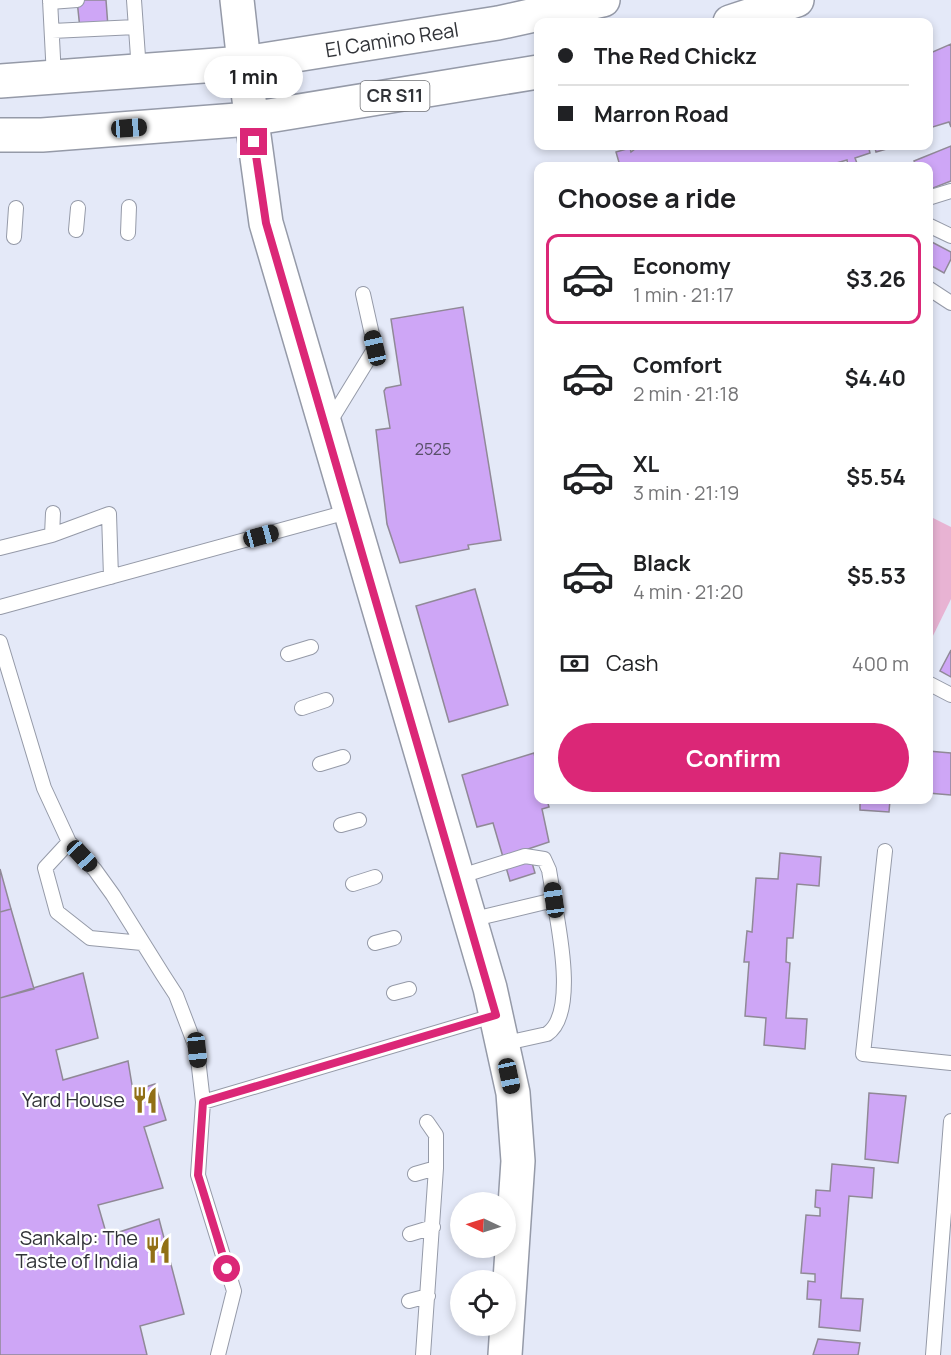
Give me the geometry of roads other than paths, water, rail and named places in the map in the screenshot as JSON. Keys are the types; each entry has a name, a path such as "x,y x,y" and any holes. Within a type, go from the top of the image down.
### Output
{"main road":[{"path":"237,0 250,119 266,223 471,920 513,1093 518,1161 505,1355"},
{"name":"El Camino Real","path":"0,81 244,63 498,23 603,0"},
{"path":"742,18 797,0"},
{"name":"CR S11","path":"0,135 42,135 250,119 534,73"}],"lane":[{"path":"54,77 50,1 77,0"},
{"path":"134,0 139,71"},
{"path":"52,31 136,27"},
{"path":"933,196 951,191"},
{"path":"128,233 129,207"},
{"path":"14,237 16,208"},
{"path":"76,230 78,208"},
{"path":"933,228 951,237"},
{"path":"933,291 951,303"},
{"path":"327,428 375,348 363,294"},
{"path":"0,607 351,512"},
{"path":"52,535 53,513"},
{"path":"0,548 52,535 109,514 111,577"},
{"path":"0,642 44,788 69,842 107,886 176,995 197,1050 203,1102 198,1175 234,1291 219,1355"},
{"path":"288,654 311,647"},
{"path":"933,686 951,695"},
{"path":"302,708 326,700"},
{"path":"320,764 343,757"},
{"path":"341,825 359,820"},
{"path":"69,842 45,868 57,912 90,938 142,943"},
{"path":"885,851 863,1054 951,1063"},
{"path":"203,1102 499,1029 547,1034 552,1031 557,1020 565,983 565,963 549,870 544,859 525,856 458,877"},
{"path":"353,884 375,878"},
{"path":"471,920 554,900"},
{"path":"375,943 394,938"},
{"path":"393,993 409,988"},
{"path":"933,1355 951,1121"},
{"path":"423,1355 436,1168 436,1135 427,1122"},
{"path":"416,1174 436,1168"},
{"path":"410,1234 433,1227"},
{"path":"409,1301 428,1296"}],"place":[{"name":"Yard House","path":"145,1100"},
{"name":"Sankalp: The Taste of India","path":"158,1250"}]}
